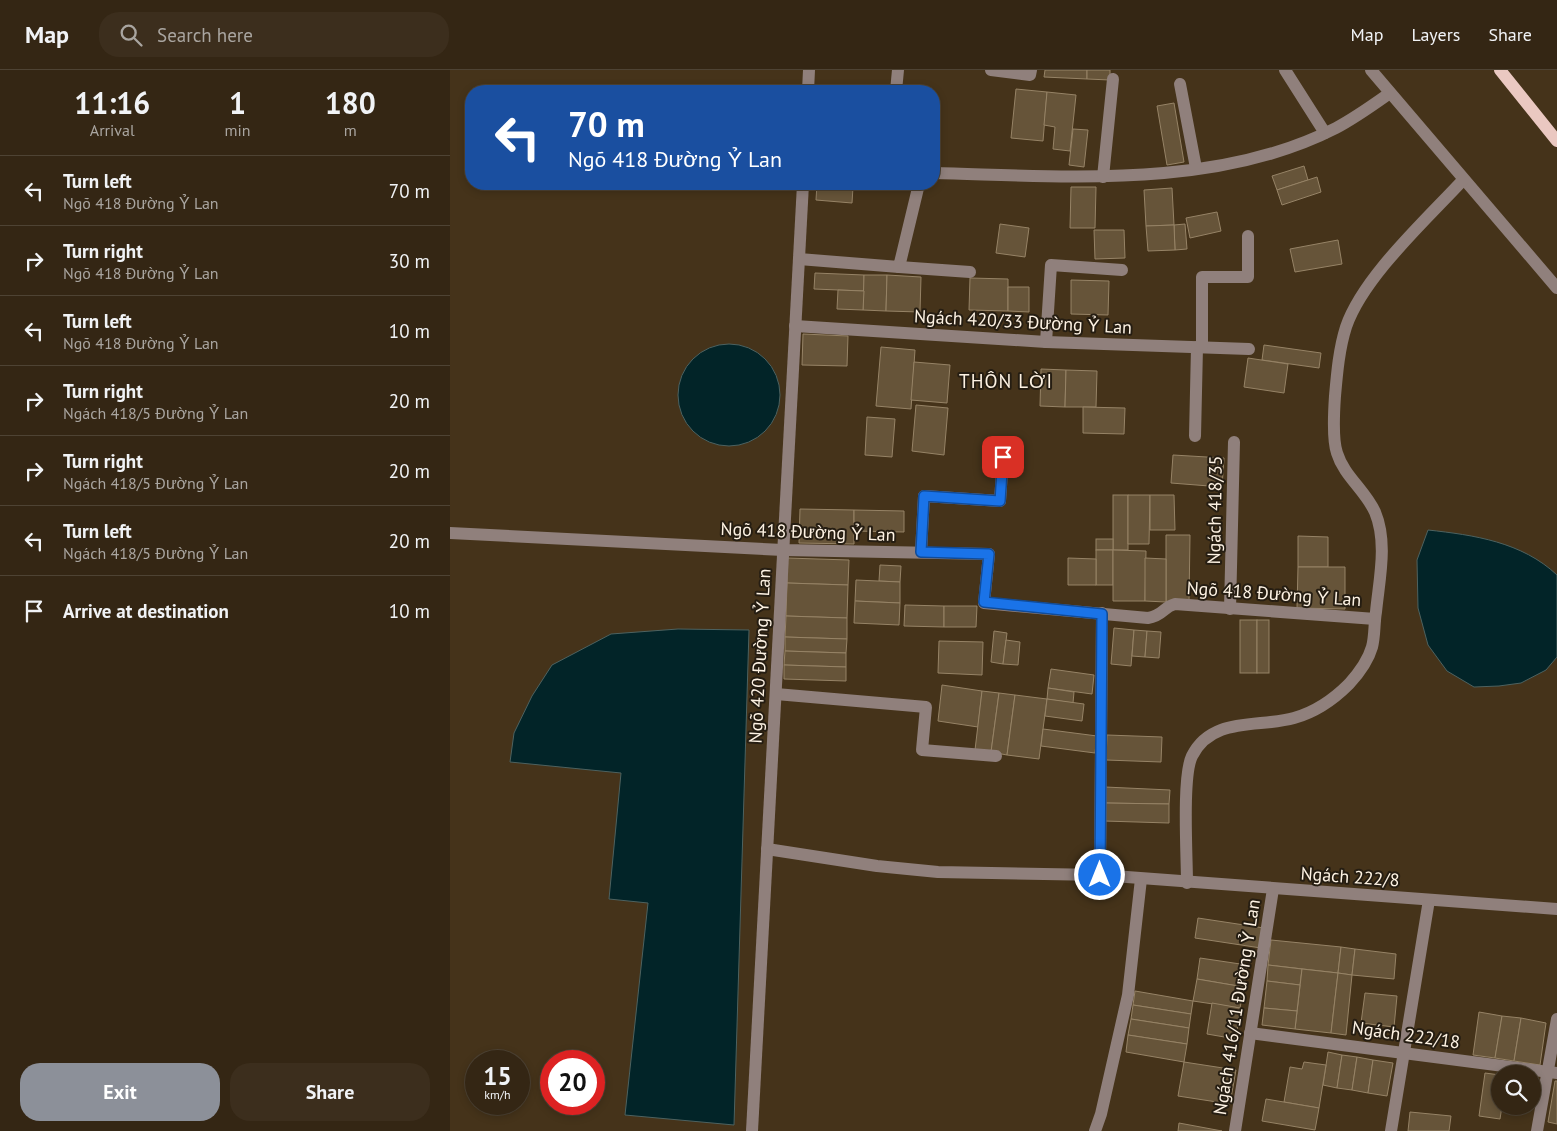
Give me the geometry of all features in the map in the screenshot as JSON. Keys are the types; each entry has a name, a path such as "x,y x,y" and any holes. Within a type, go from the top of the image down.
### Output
{"main road":[{"path":"1500,70 1557,141"}],"street":[{"path":"808,85 809,70"},
{"path":"897,85 898,70"},
{"path":"991,70 1030,74 1030,70"},
{"path":"1284,70 1325,133"},
{"path":"1371,70 1557,288"},
{"path":"1103,177 1113,79"},
{"path":"1180,84 1196,168"},
{"path":"940,173 1103,177 1196,168 1253,159 1325,133 1356,117 1390,93"},
{"path":"1187,883 1187,784 1191,756 1210,734 1235,725 1293,718 1319,709 1340,693 1359,673 1372,646 1382,555 1381,536 1375,512 1364,492 1346,472 1336,452 1334,410 1337,366 1346,326 1363,294 1389,261 1463,180"},
{"name":"Ngõ 420 Đường Ỷ Lan","path":"752,1131 803,190"},
{"path":"899,266 918,190"},
{"path":"1195,436 1202,277 1248,277 1248,236"},
{"path":"799,259 970,272"},
{"path":"1046,342 1051,265 1122,270"},
{"name":"Ngách 420/33 Đường Ỷ Lan","path":"795,326 1046,342 1249,349"},
{"name":"Ngách 418/35","path":"1230,609 1234,442"},
{"path":"921,552 924,496 1000,501 1003,457"},
{"name":"Ngõ 418 Đường Ỷ Lan","path":"450,533 783,550 989,554 984,602 1102,614 1156,617 1169,606 1175,604 1375,619"},
{"path":"1100,875 1102,614"},
{"path":"776,694 926,707 922,750 996,756"},
{"name":"Ngách 222/8","path":"767,849 877,866 938,872 1100,875 1187,883 1557,909"},
{"path":"1095,1131 1101,1114 1128,995 1142,879"},
{"name":"Ngách 416/11 Đường Ỷ Lan","path":"1235,1131 1273,889"},
{"path":"1391,1131 1429,900"},
{"path":"1537,1131 1552,1072 1557,1020"},
{"name":"Ngách 222/18","path":"1250,1033 1552,1072"}],"water":[{"path":"729,344 749,348 765,359 776,375 780,395 776,415 765,431 749,442 729,446 709,442 693,431 682,415 678,395 682,375 693,359 709,348"},
{"path":"1428,530 1463,534 1497,542 1529,555 1557,575 1557,657 1546,670 1521,683 1474,687 1447,671 1428,645 1418,608 1417,560"},
{"path":"678,629 749,630 734,1125 625,1115 648,903 609,899 621,773 510,762 514,733 532,696 552,665 611,634"}],"building":[{"path":"1045,70 1087,70 1087,79 1044,77"},
{"path":"1087,70 1110,70 1110,80 1087,79"},
{"path":"1016,89 1047,92 1043,141 1011,138"},
{"path":"1047,92 1076,95 1070,151 1053,149 1055,127 1044,125"},
{"path":"1174,103 1184,162 1167,165 1157,106"},
{"path":"1073,129 1088,130 1084,167 1069,165"},
{"path":"1304,166 1308,180 1277,190 1272,176"},
{"path":"1317,177 1321,192 1282,205 1277,190"},
{"path":"1071,187 1096,187 1095,228 1070,228"},
{"path":"1172,188 1174,225 1146,226 1144,190"},
{"path":"817,190 853,190 852,203 816,200"},
{"path":"1217,212 1221,231 1190,238 1186,218"},
{"path":"1000,224 1029,228 1025,257 996,253"},
{"path":"1185,224 1187,249 1175,250 1174,225"},
{"path":"1174,225 1175,250 1148,251 1146,226"},
{"path":"1094,230 1124,230 1125,258 1095,259"},
{"path":"1338,240 1342,264 1295,272 1290,249"},
{"path":"815,273 864,275 864,291 814,289"},
{"path":"864,275 887,275 886,311 863,310"},
{"path":"887,275 921,277 920,312 886,311"},
{"path":"970,278 1008,279 1008,311 969,310"},
{"path":"1071,280 1109,281 1108,315 1071,314"},
{"path":"1008,287 1029,287 1029,312 1008,311"},
{"path":"838,290 864,291 863,310 837,309"},
{"path":"803,334 848,336 847,366 802,365"},
{"path":"1264,345 1321,353 1319,368 1262,360"},
{"path":"881,347 915,350 911,409 876,406"},
{"path":"1248,358 1288,364 1284,393 1244,387"},
{"path":"914,362 950,365 947,403 911,400"},
{"path":"1041,369 1066,370 1065,407 1040,406"},
{"path":"1066,370 1097,371 1096,407 1065,407"},
{"path":"916,405 948,408 944,455 912,451"},
{"path":"1083,407 1125,408 1124,434 1083,433"},
{"path":"867,417 895,419 892,457 865,455"},
{"path":"1173,455 1224,458 1222,487 1171,483"},
{"path":"1113,495 1128,495 1128,550 1113,550"},
{"path":"1128,495 1150,495 1149,544 1128,544"},
{"path":"1150,495 1174,495 1175,530 1150,530"},
{"path":"800,509 854,510 854,544 799,543"},
{"path":"854,510 904,511 904,532 854,531"},
{"path":"1166,535 1190,535 1189,602 1166,602"},
{"path":"1298,536 1328,537 1328,567 1298,567"},
{"path":"1096,539 1113,539 1113,550 1096,550"},
{"path":"1096,550 1113,550 1113,585 1096,585"},
{"path":"1113,550 1146,551 1145,601 1113,601"},
{"path":"787,558 849,560 848,585 787,583"},
{"path":"1068,558 1096,559 1096,585 1068,585"},
{"path":"1145,558 1166,559 1166,602 1145,601"},
{"path":"880,565 901,566 900,582 879,581"},
{"path":"1298,567 1345,567 1345,609 1297,608"},
{"path":"856,580 900,582 900,603 855,601"},
{"path":"787,583 848,585 847,618 786,616"},
{"path":"855,601 900,603 899,625 854,623"},
{"path":"905,605 944,606 944,627 904,626"},
{"path":"944,606 977,606 976,627 944,627"},
{"path":"786,616 847,618 847,639 785,637"},
{"path":"1240,620 1257,620 1257,673 1240,673"},
{"path":"1257,620 1269,620 1269,673 1257,673"},
{"path":"1114,628 1134,630 1131,666 1111,664"},
{"path":"1134,630 1147,631 1145,657 1132,656"},
{"path":"994,631 1007,633 1003,664 991,662"},
{"path":"1147,631 1161,632 1159,658 1145,657"},
{"path":"785,637 847,639 846,653 785,651"},
{"path":"1006,640 1020,642 1018,665 1003,664"},
{"path":"939,641 983,642 982,675 938,673"},
{"path":"785,651 846,653 846,667 784,665"},
{"path":"784,665 846,667 846,681 784,679"},
{"path":"1051,669 1094,675 1092,694 1048,688"},
{"path":"942,685 982,691 978,727 938,721"},
{"path":"1048,688 1074,692 1073,703 1047,699"},
{"path":"982,691 999,693 991,752 975,750"},
{"path":"999,693 1015,695 1007,755 991,752"},
{"path":"1015,695 1047,699 1039,759 1007,755"},
{"path":"1047,699 1084,704 1082,721 1045,716"},
{"path":"1043,729 1097,736 1095,753 1041,746"},
{"path":"1107,735 1162,737 1161,762 1106,760"},
{"path":"1105,787 1170,790 1169,804 1105,803"},
{"path":"1105,803 1169,804 1169,823 1104,821"},
{"path":"1198,918 1264,928 1261,948 1195,938"},
{"path":"1271,940 1341,947 1338,973 1268,965"},
{"path":"1341,947 1355,949 1352,975 1338,973"},
{"path":"1355,949 1396,954 1394,979 1352,975"},
{"path":"1200,958 1247,965 1244,987 1197,979"},
{"path":"1268,965 1302,969 1300,985 1267,981"},
{"path":"1302,969 1338,973 1331,1033 1295,1029"},
{"path":"1338,973 1352,975 1346,1035 1331,1033"},
{"path":"1197,979 1244,987 1240,1008 1193,1001"},
{"path":"1267,981 1300,985 1297,1011 1264,1008"},
{"path":"1135,991 1193,1001 1191,1014 1133,1005"},
{"path":"1365,993 1397,996 1394,1027 1361,1023"},
{"path":"1212,1003 1240,1008 1236,1039 1207,1034"},
{"path":"1133,1005 1191,1014 1189,1028 1131,1019"},
{"path":"1264,1008 1297,1011 1295,1029 1262,1025"},
{"path":"1479,1012 1502,1016 1495,1058 1473,1055"},
{"path":"1502,1016 1521,1018 1514,1061 1495,1058"},
{"path":"1521,1018 1546,1023 1540,1065 1514,1061"},
{"path":"1131,1019 1189,1028 1187,1044 1128,1035"},
{"path":"1128,1035 1187,1044 1184,1062 1126,1052"},
{"path":"1328,1052 1342,1055 1337,1088 1323,1085"},
{"path":"1342,1055 1357,1057 1352,1090 1337,1088"},
{"path":"1357,1057 1373,1060 1368,1093 1352,1090"},
{"path":"1373,1060 1393,1063 1387,1096 1368,1093"},
{"path":"1184,1062 1236,1070 1230,1104 1178,1096"},
{"path":"1304,1062 1326,1065 1319,1108 1284,1102 1290,1067 1302,1069"},
{"path":"1485,1073 1491,1074 1491,1115 1501,1115 1500,1119 1479,1116"},
{"path":"1555,1081 1557,1081 1557,1124 1548,1122"},
{"path":"1266,1099 1319,1108 1315,1130 1262,1121"},
{"path":"1410,1112 1451,1116 1449,1131 1408,1131"},
{"path":"1179,1123 1222,1131 1178,1131"}],"district":[{"name":"THÔN LỜI","path":"1006,381"}],"route":[{"path":"1003,457 1000,501 924,496 921,552 989,554 984,602 1102,614 1100,875"}]}
